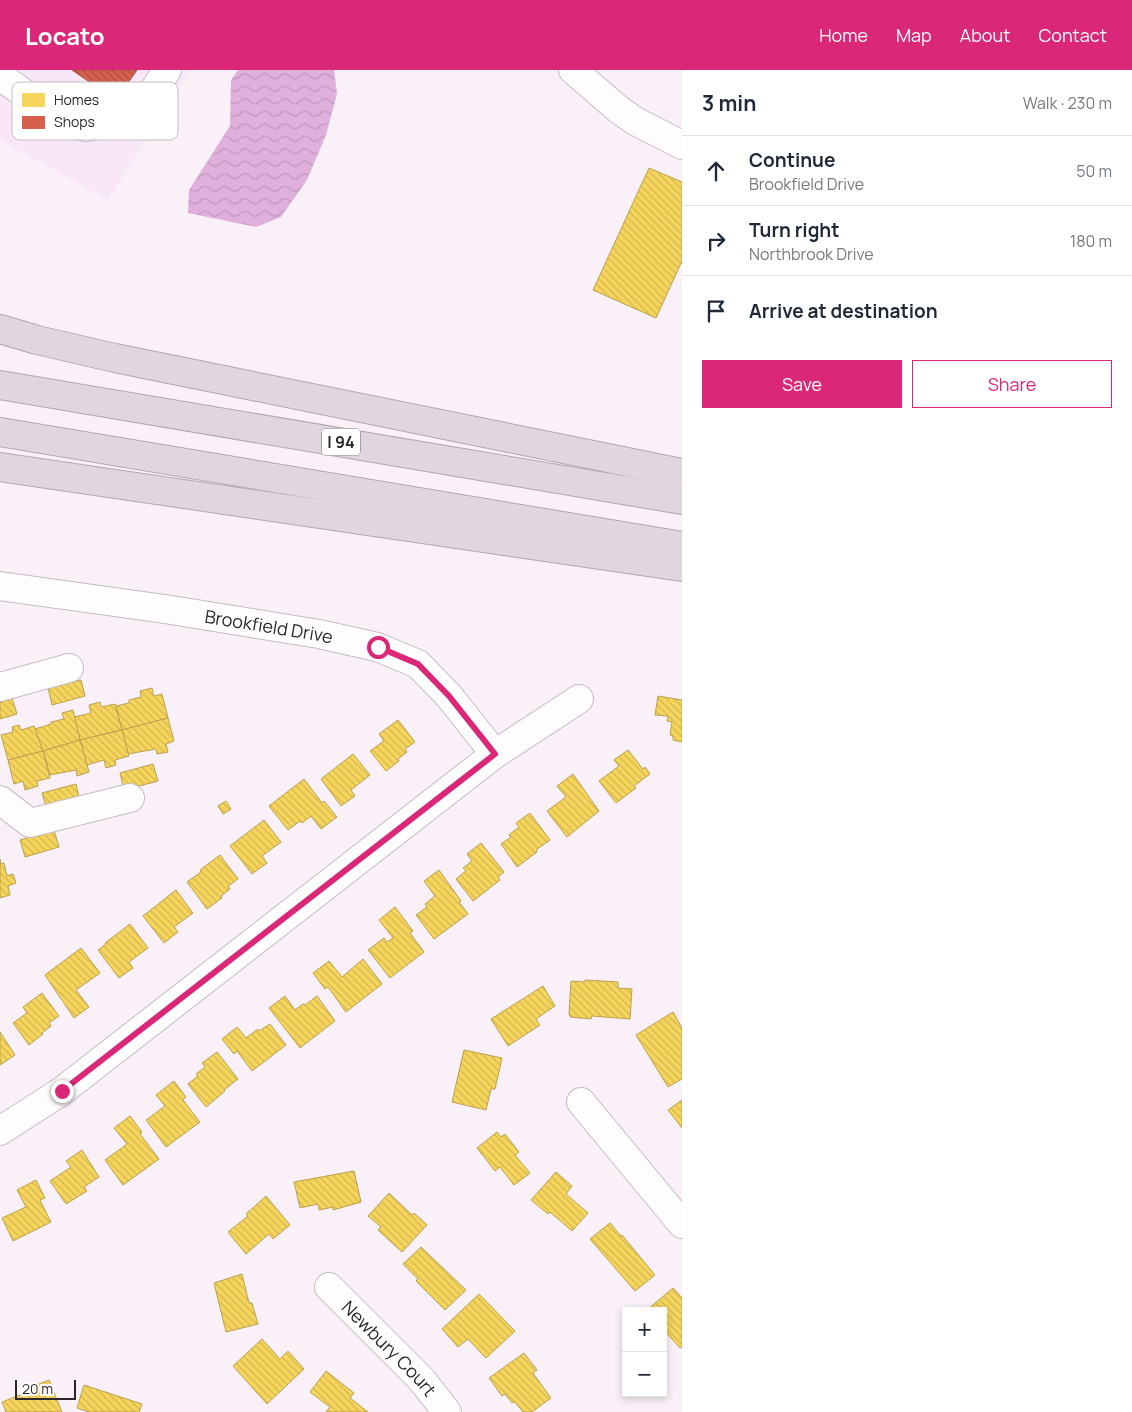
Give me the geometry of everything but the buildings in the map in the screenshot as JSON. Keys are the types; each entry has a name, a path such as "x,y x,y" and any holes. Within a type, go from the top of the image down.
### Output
{"highway":[{"path":"0,329 37,340 115,358 682,473"},
{"name":"I 94","path":"0,385 682,500"},
{"path":"0,432 682,546"},
{"path":"0,467 682,567"}],"street":[{"path":"159,82 167,70"},
{"path":"573,70 630,117 682,145"},
{"path":"0,76 12,85"},
{"name":"Brookfield Drive","path":"0,586 165,609 319,634 378,647 418,664 449,696 495,754"},
{"path":"0,687 69,668"},
{"path":"0,1130 62,1091 495,754 579,699"},
{"path":"0,800 30,823 130,798"},
{"path":"581,1102 682,1224"},
{"name":"Newbury Court","path":"329,1287 421,1379 447,1412"}],"shaded area":[{"path":"0,70 190,70 178,89 178,82 12,82 12,140 146,140 108,200 0,140"}],"water":[{"path":"238,70 334,70 337,94 326,135 307,180 281,217 256,227 188,213 189,190 230,126 231,80"}],"route":[{"path":"62,1091 495,754 449,696 418,664 378,647"}]}
